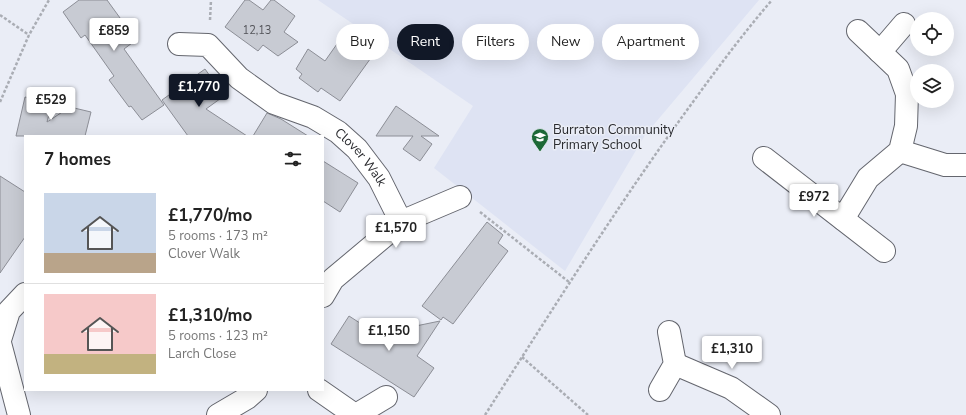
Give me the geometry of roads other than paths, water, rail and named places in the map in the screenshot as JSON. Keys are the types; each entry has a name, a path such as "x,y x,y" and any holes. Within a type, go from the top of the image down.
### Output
{"street":[{"path":"880,52 904,24"},
{"path":"843,219 868,178 900,151 906,126 907,94 898,69 858,31"},
{"name":"Clover Walk","path":"180,44 208,45 240,78 274,103 314,117 338,132 357,149 379,178 401,222"},
{"path":"900,151 946,165 966,165"},
{"path":"764,158 884,251"},
{"path":"324,294 333,279 401,222 460,197"},
{"path":"0,340 9,311 24,295"},
{"path":"660,390 674,364 669,332"},
{"path":"0,344 19,415"},
{"path":"674,364 731,388 769,415"},
{"path":"218,415 247,398 255,391"},
{"path":"320,391 356,415 386,397"}],"place":[{"name":"Burraton Community Primary School","path":"540,152"}]}
